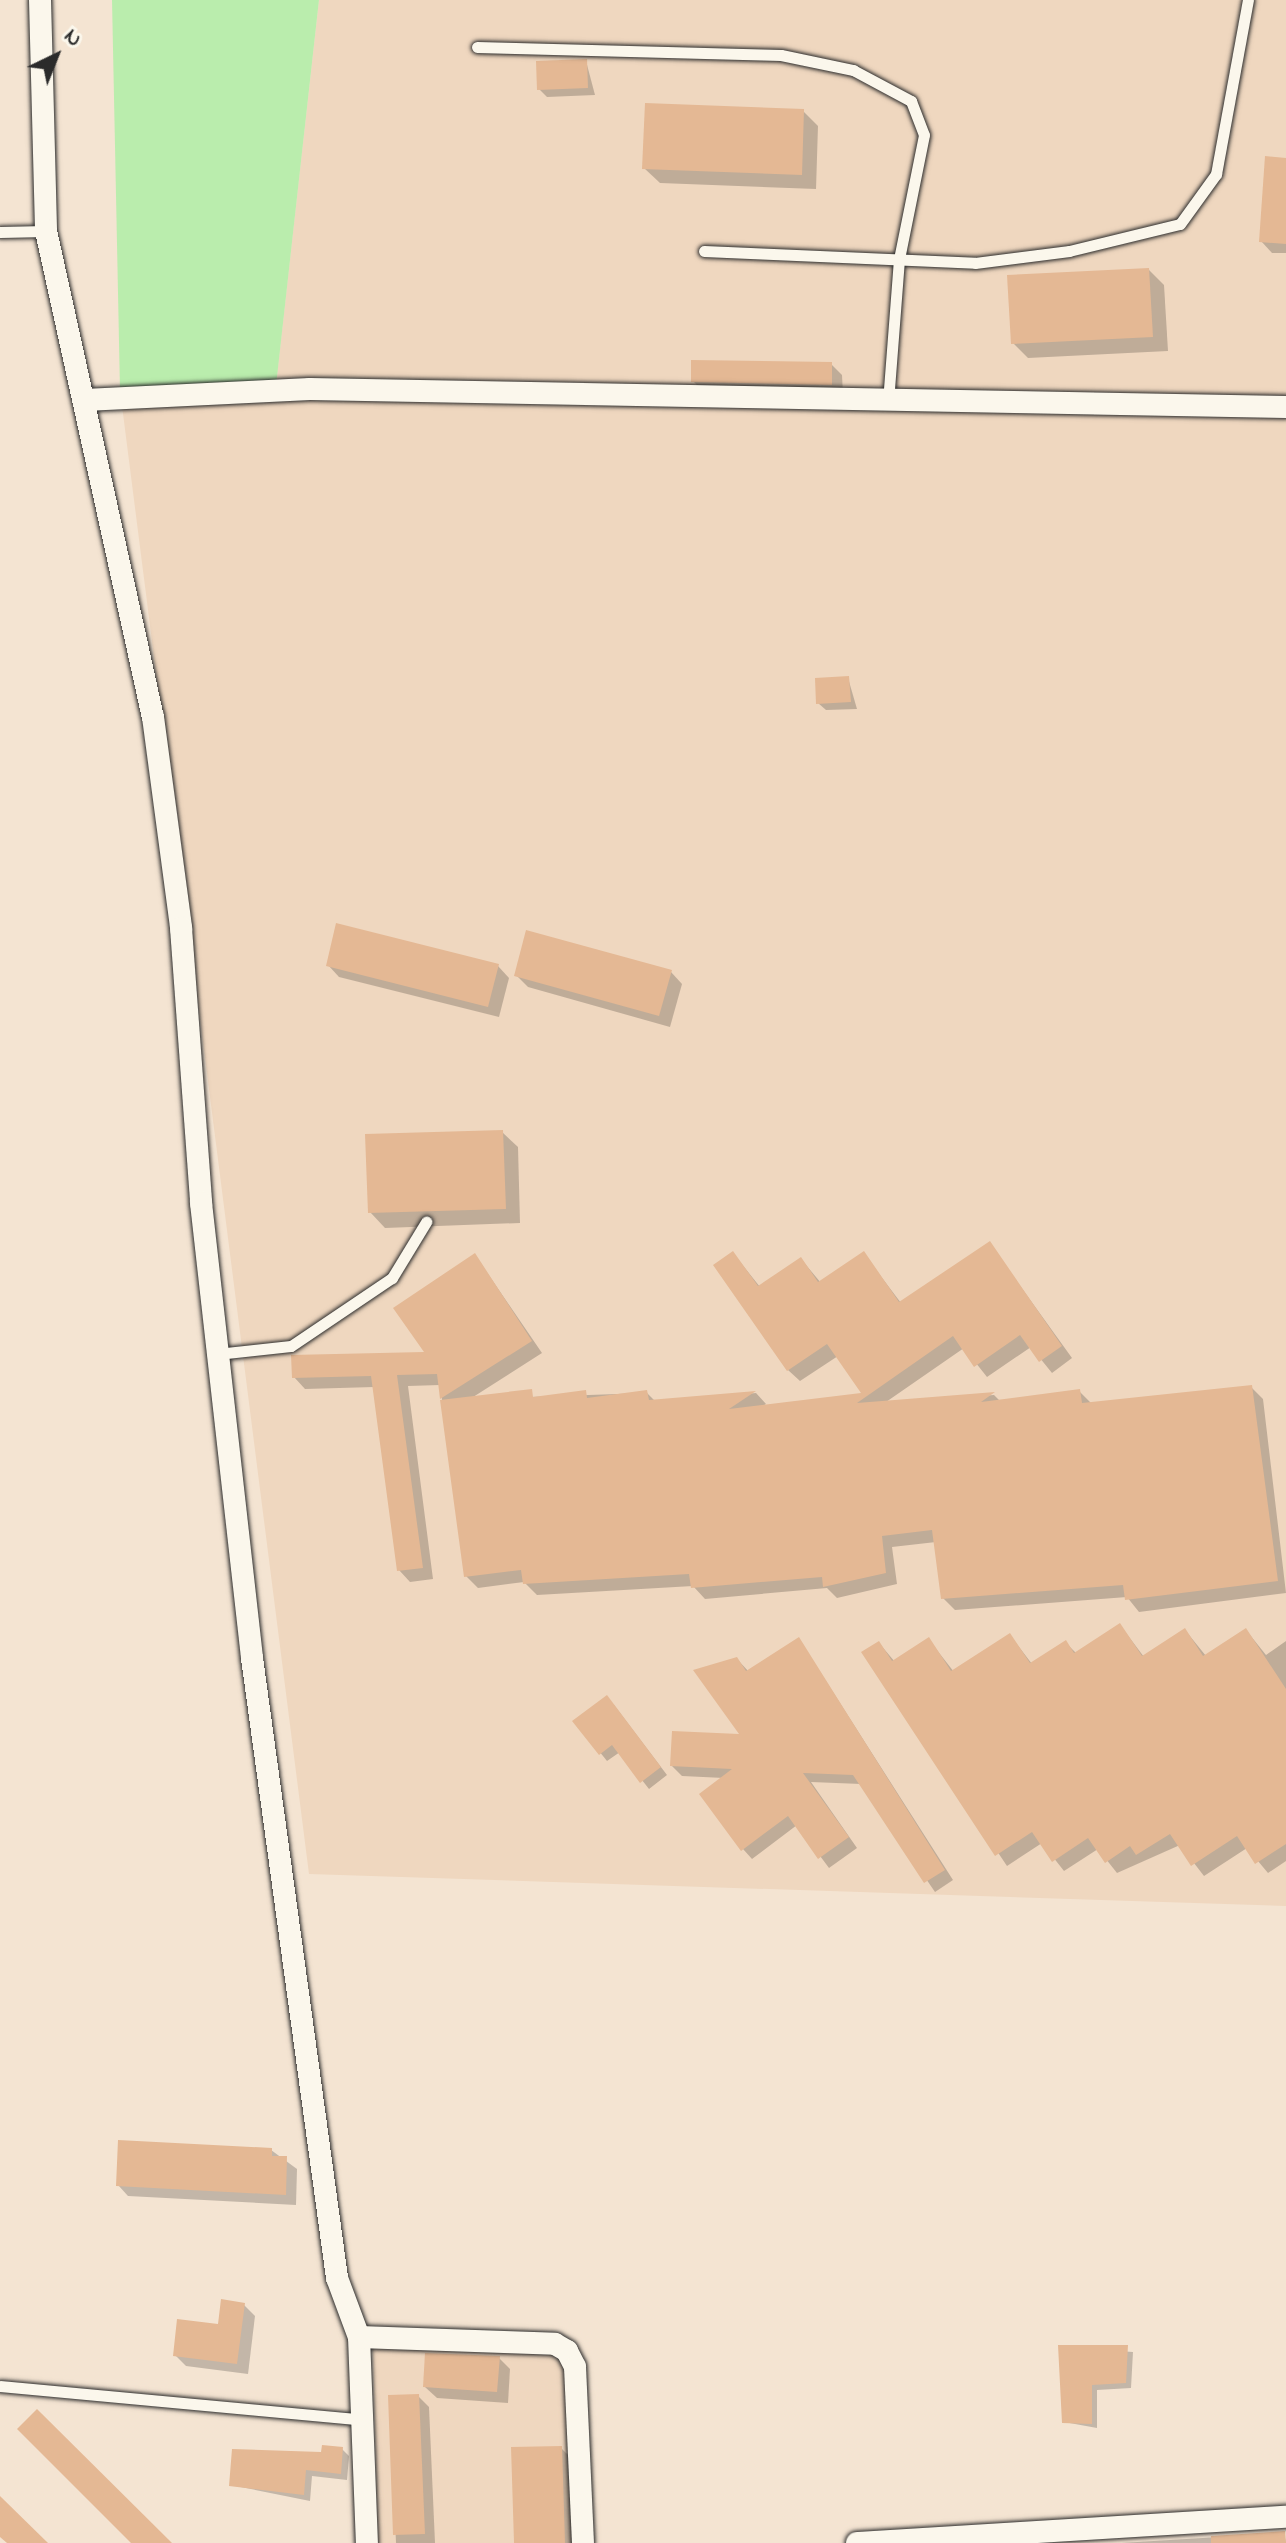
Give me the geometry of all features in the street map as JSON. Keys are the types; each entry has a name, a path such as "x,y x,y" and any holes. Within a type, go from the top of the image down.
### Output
{"street":[{"path":"40,0 46,231 66,346 85,400 153,717 181,928 216,1354 337,2278 359,2337 366,2420 367,2543"},
{"path":"85,400 310,389 1286,407"},
{"path":"359,2337 555,2344 567,2351 575,2367 583,2543"},
{"path":"857,2543 1016,2540 1286,2517"}],"lane":[{"path":"704,251 975,263 1069,251 1180,224 1216,174 1248,0"},
{"path":"477,47 781,55 853,70 901,91 921,117 924,135 899,259 888,402"},
{"path":"0,232 46,231"},
{"path":"216,1354 291,1346 392,1278 426,1222"},
{"path":"0,2386 366,2420"}],"shaded area":[{"path":"319,0 1286,0 1286,1906 309,1874 120,390 276,385"},
{"path":"373,2344 550,2351 566,2367 574,2543 378,2543"}],"green space":[{"path":"112,0 319,0 276,386 120,390"}],"building":[{"path":"587,59 588,88 537,90 536,61"},
{"path":"645,103 804,109 802,175 642,169"},
{"path":"1265,156 1286,158 1286,244 1259,242"},
{"path":"1149,268 1153,337 1011,344 1007,275"},
{"path":"691,360 832,362 832,385 691,382"},
{"path":"849,676 851,702 816,704 815,678"},
{"path":"336,923 499,964 488,1007 326,966"},
{"path":"526,930 672,970 659,1016 514,976"},
{"path":"503,1130 506,1209 368,1213 365,1134"},
{"path":"990,1241 1062,1346 1039,1362 1020,1335 974,1367 953,1336 857,1403 995,1392 981,1402 1080,1389 1082,1403 1252,1385 1278,1581 1125,1600 1123,1585 941,1599 932,1530 882,1536 886,1573 823,1587 822,1577 691,1588 689,1574 523,1584 521,1570 464,1577 440,1400 532,1389 533,1397 586,1390 587,1398 647,1390 649,1400 756,1391 729,1409 861,1393 827,1344 787,1371 713,1265 733,1251 758,1286 801,1257 818,1282 864,1251 899,1302"},
{"path":"475,1253 532,1341 440,1399 437,1374 397,1375 423,1568 397,1571 371,1376 292,1378 291,1355 424,1352 393,1308"},
{"path":"1120,1623 1142,1656 1185,1628 1203,1656 1246,1628 1286,1689 1286,1844 1255,1864 1237,1836 1191,1866 1170,1834 1136,1855 1130,1846 1105,1863 1088,1838 1052,1862 1032,1832 995,1856 861,1652 879,1641 892,1661 929,1637 951,1671 1010,1633 1030,1663 1066,1640 1074,1653"},
{"path":"799,1637 945,1870 924,1883 853,1775 803,1773 849,1837 818,1859 788,1816 741,1851 699,1794 732,1769 670,1766 672,1731 739,1734 693,1670 737,1657 746,1671"},
{"path":"607,1695 661,1767 640,1783 612,1745 599,1755 572,1721"},
{"path":"118,2140 272,2148 272,2156 287,2156 286,2195 116,2186"},
{"path":"221,2299 245,2303 237,2364 173,2356 177,2319 218,2324"},
{"path":"1058,2345 1128,2345 1126,2383 1092,2385 1092,2424 1062,2423"},
{"path":"425,2353 500,2356 497,2392 423,2387"},
{"path":"419,2394 425,2534 393,2535 388,2395"},
{"path":"37,2409 172,2543 131,2543 17,2429"},
{"path":"322,2445 343,2447 341,2474 306,2470 304,2495 229,2486 232,2449 321,2452"},
{"path":"562,2446 565,2543 514,2543 511,2447"},
{"path":"0,2496 48,2543 7,2543 0,2537"},
{"path":"1285,2531 1286,2543 1211,2543 1211,2536"}]}
